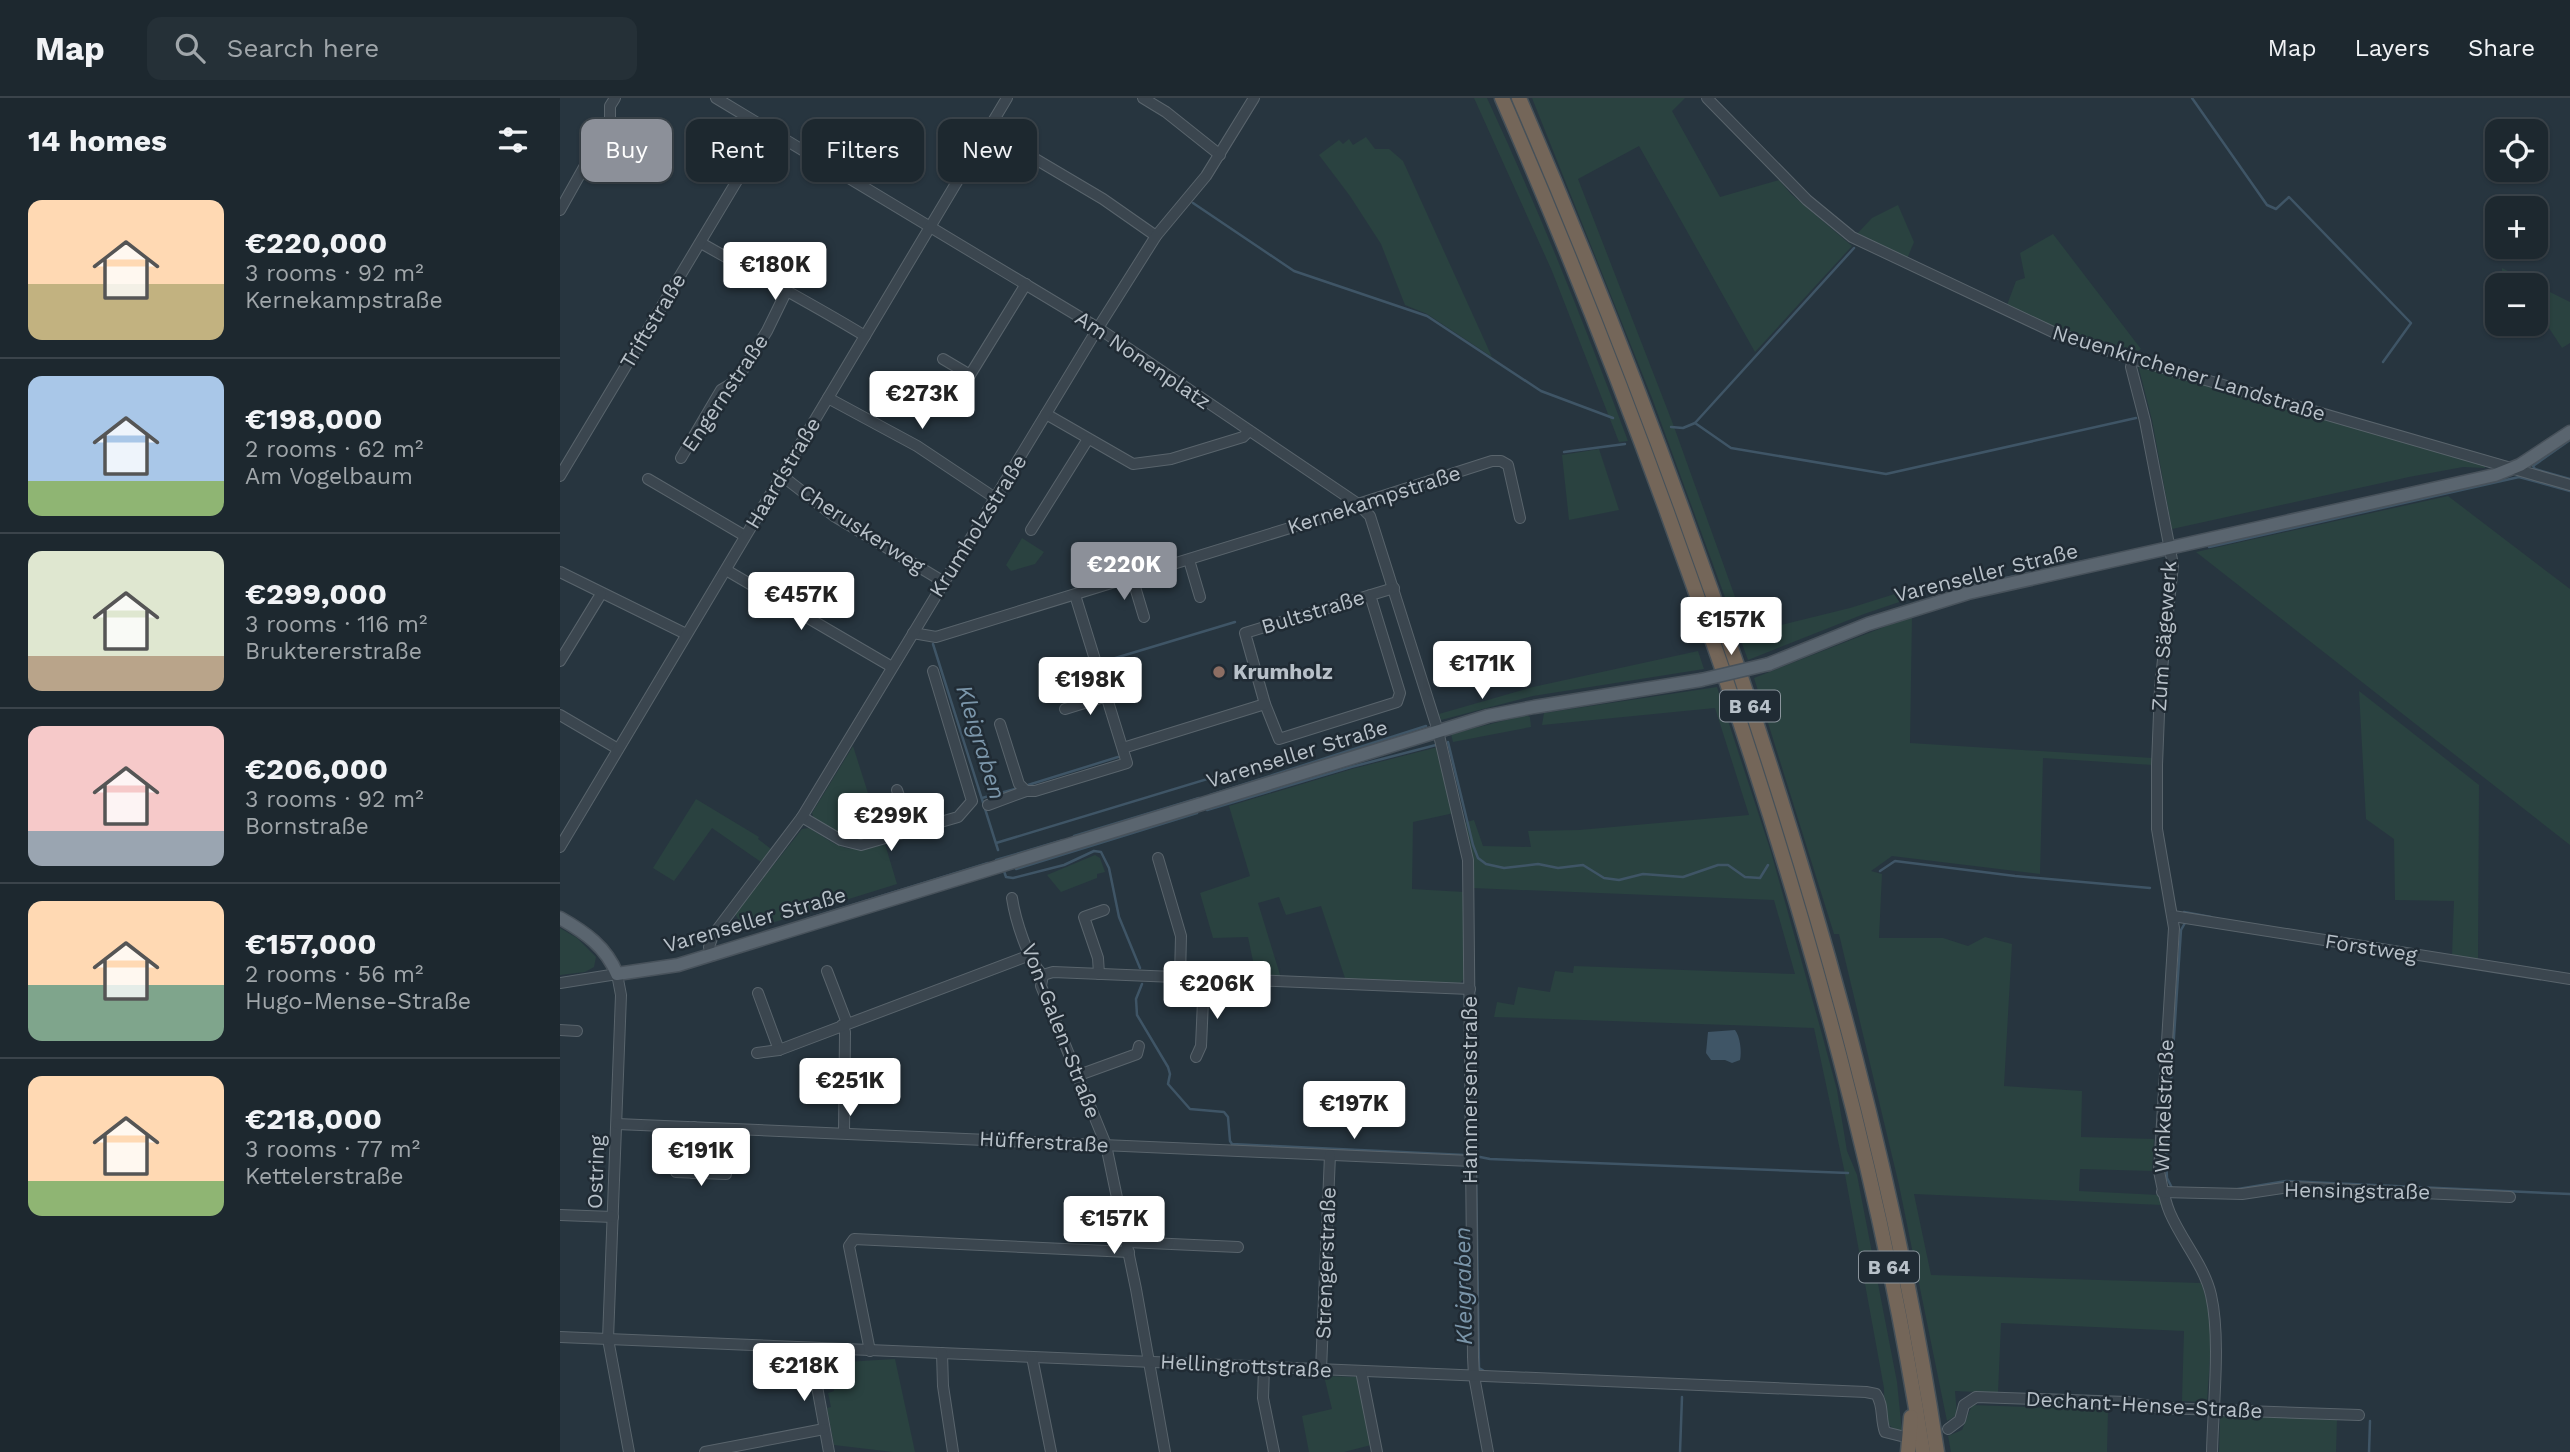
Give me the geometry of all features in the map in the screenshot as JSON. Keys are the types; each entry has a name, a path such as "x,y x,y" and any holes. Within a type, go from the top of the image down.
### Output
{"highway":[{"name":"B 64","path":"1502,98 1573,262 1690,574 1761,784 1812,952 1855,1115 1890,1272 1913,1394 1908,1452"},
{"name":"B 64","path":"1519,98 1642,400 1704,570 1775,779 1827,949 1875,1138 1916,1330 1937,1452"},
{"path":"1913,1394 1923,1452"}],"main road":[{"name":"Varenseller Straße","path":"617,974 678,965 711,956 1488,716 1701,680 1769,664 1868,624 1930,603 2479,480 2510,469 2570,432"},
{"name":"Ostring","path":"560,918 599,946 617,974"}],"street":[{"path":"560,210 610,121 610,106 615,98"},
{"name":"Am Nonenplatz","path":"716,98 751,119"},
{"name":"Haardstraße","path":"995,119 1007,98"},
{"path":"1143,98 1166,112 1220,155"},
{"name":"Krumholzstraße","path":"711,956 709,947 713,935 802,817 1098,328 1156,236 1220,155 1254,98"},
{"name":"Neuenkirchener Landstraße","path":"1707,98 1807,200 1853,237 2053,332 2133,359 2570,485"},
{"name":"Am Nonenplatz","path":"788,141 1098,328 1358,504 1370,516 1438,731"},
{"path":"1037,160 1156,236"},
{"name":"Triftstraße","path":"560,476 737,182"},
{"name":"Haardstraße","path":"560,847 957,182"},
{"path":"701,243 865,335"},
{"path":"943,359 970,375 1026,284"},
{"name":"Engernstraße","path":"681,458 721,390 736,381 767,331 787,290"},
{"name":"Zum Sägewerk","path":"2133,359 2131,367 2145,421 2173,565 2160,688 2157,816 2173,916"},
{"path":"828,398 902,437 995,498"},
{"path":"1046,414 1125,462 1141,465 1171,459 1243,437 1249,431"},
{"path":"1031,530 1088,439"},
{"name":"Kernekampstraße","path":"913,633 936,637 1345,511 1358,504 1492,461 1501,461 1508,465 1520,518"},
{"name":"Cheruskerweg","path":"781,475 846,523 944,582"},
{"path":"648,479 746,536"},
{"path":"1189,560 1200,597"},
{"path":"726,570 892,667"},
{"path":"560,572 686,634"},
{"path":"1132,577 1144,617"},
{"name":"Bultstraße","path":"1265,704 1245,633 1394,588"},
{"path":"560,661 601,594"},
{"path":"988,805 1026,791 1035,791 1127,763 1075,595"},
{"path":"1123,748 1265,704 1279,739 1397,702 1400,693 1370,595"},
{"path":"802,817 852,844 870,843 958,817 972,801 933,671"},
{"path":"1065,709 1107,696"},
{"path":"560,715 618,749"},
{"path":"1000,724 1019,784 1026,791"},
{"name":"Hammersenstraße","path":"1438,731 1468,860 1474,1376 1488,1452"},
{"path":"897,790 911,832"},
{"path":"1158,858 1181,936 1180,977"},
{"name":"Von-Galen-Straße","path":"1012,898 1030,955 1037,970 1043,975 1041,986 1105,1145 1128,1247 1165,1452"},
{"path":"1099,974 1098,958 1084,917 1104,910"},
{"name":"Forstweg","path":"2173,916 2570,979"},
{"name":"Winkelstraße","path":"2173,916 2160,1171 2162,1192 2171,1215 2198,1264 2210,1293 2215,1324 2212,1452"},
{"path":"757,1053 779,1050 1030,955"},
{"path":"827,971 845,1032 844,1133"},
{"path":"1043,975 1053,972 1470,989"},
{"name":"Varenseller Straße","path":"560,983 617,974"},
{"name":"Ostring","path":"617,974 621,1008 608,1339 629,1452"},
{"path":"1196,1057 1201,1046 1204,978"},
{"path":"758,993 779,1050"},
{"path":"560,1030 578,1031"},
{"path":"1079,1075 1136,1054 1139,1046"},
{"name":"Hüfferstraße","path":"617,1124 1471,1161"},
{"path":"693,1173 694,1127"},
{"name":"Strengerstraße","path":"1321,1370 1330,1155"},
{"path":"676,1172 726,1174"},
{"name":"Hensingstraße","path":"2162,1192 2242,1194 2290,1187 2510,1197"},
{"path":"560,1215 613,1217"},
{"path":"870,1351 849,1246 854,1240 1238,1247"},
{"name":"Hellingrottstraße","path":"560,1337 1866,1392 1876,1394 1879,1399 1885,1432 1901,1436"},
{"path":"810,1348 829,1452"},
{"path":"942,1353 943,1386 953,1452"},
{"path":"1032,1357 1051,1452"},
{"path":"1264,1367 1263,1398 1274,1452"},
{"path":"1362,1371 1377,1452"},
{"name":"Dechant-Hense-Straße","path":"1948,1429 1961,1420 1964,1405 1976,1397 2127,1402 2161,1408 2359,1415"},
{"path":"705,1452 824,1429"}],"green space":[{"path":"1474,98 1487,98 1506,140 1561,268 1628,441 1619,442 1552,271"},
{"path":"1532,98 1685,98 1672,111 1720,197 1779,180 1791,194 1852,246 1755,352 1639,146 1578,179 1673,424 1748,633 1850,608 1917,587 1920,595 1748,660 1652,398"},
{"path":"1366,137 1375,149 1389,149 1403,161 1492,357 1427,314 1405,305 1381,244 1319,155 1339,140 1343,144 1349,139 1353,145"},
{"path":"1898,205 1914,242 1907,259 1857,234 1872,218"},
{"path":"2053,234 2141,349 2138,351 2054,328 2007,305 2016,281 2025,278 2020,253"},
{"path":"2548,291 2570,302 2570,343 2562,348 2548,326"},
{"path":"2138,365 2485,465 2485,468 2463,467 2409,477 2172,529 2152,420"},
{"path":"1599,449 1619,510 1569,520 1562,455"},
{"path":"2448,496 2570,589 2570,845 2196,552"},
{"path":"1022,538 1044,552 1035,564 1011,571 1006,565"},
{"path":"1912,616 1910,743 2153,758 2153,765 2043,758 2040,874 1892,856 1871,871 1882,874 1879,938 1943,938 1968,946 1985,937 2012,944 2004,1086 2082,1091 2081,1137 2154,1139 2152,1171 2080,1169 2079,1191 2159,1195 2162,1205 1914,1194 1931,1275 2201,1283 2210,1326 2207,1402 2182,1401 2184,1331 2001,1323 1998,1393 1955,1391 1957,1415 1947,1421 1899,1185 1839,934 1834,934 1754,678"},
{"path":"1698,651 1704,669 1533,696 1441,720 1439,714 1533,687"},
{"path":"1717,687 1771,852 1837,1090 1847,1151 1857,1175 1897,1382 1902,1432 1889,1425 1884,1415 1884,1388 1844,1169 1814,1028 1494,1017 1497,1002 1514,1005 1518,987 1550,992 1555,971 1573,973 1574,966 1795,974 1774,900 1472,888 1463,823 1474,820 1483,846 1531,847 1528,831 1579,830 1749,815 1715,708 1542,725 1544,713"},
{"path":"2359,691 2479,785 2478,960 2452,956 2454,901 2395,900 2394,839 2366,819"},
{"path":"1526,715 1530,717 1531,727 1453,742 1451,734"},
{"path":"853,746 881,834 862,837 846,835 814,819 812,813"},
{"path":"1438,747 1454,813 1413,822 1412,889 1464,892 1464,979 1460,983 1346,981 1321,906 1286,915 1279,897 1258,903 1281,978 1253,977 1248,937 1213,938 1200,893 1250,876 1229,806 1352,769"},
{"path":"696,799 759,837 758,839 771,849 761,862 712,828 674,881 653,868"},
{"path":"809,828 845,848 862,849 885,844 897,884 746,931 735,914 802,829"},
{"path":"1095,855 1100,858 1105,872 1097,874 1097,878 1061,892 1047,875"},
{"path":"560,928 577,938 596,957 594,967 585,972 560,975"},
{"path":"895,1359 915,1452 834,1445 827,1408 831,1407 828,1393 834,1391 828,1363"},
{"path":"1324,1376 1358,1377 1371,1445 1344,1452 1309,1452 1302,1416 1332,1409"},
{"path":"1972,1405 2108,1410 2107,1452 1951,1452 1948,1436 1962,1430"},
{"path":"2224,1415 2337,1419 2336,1452 2219,1452 2220,1419"}],"water":[{"path":"1735,1030 1740,1044 1740,1060 1732,1063 1711,1060 1706,1053 1708,1032"}],"waterway":[{"path":"2192,98 2267,205 2276,209 2289,197 2411,323 2383,362"},
{"path":"1193,203 1294,271 1427,316 1541,391 1613,418"},
{"path":"1671,427 1683,428 1695,423 1854,248"},
{"path":"1695,423 1731,448 1886,474 2136,418"},
{"path":"2570,440 2533,466 2535,469 2570,479"},
{"path":"1564,452 1625,444"},
{"path":"2209,547 2519,477 2570,491"},
{"path":"2053,568 2107,556"},
{"path":"1986,582 2039,571"},
{"path":"1949,590 1979,583"},
{"path":"1102,662 1235,622"},
{"name":"Kleigraben","path":"933,644 998,850"},
{"path":"1210,795 1426,726"},
{"path":"1448,742 1473,845 1478,858 1486,864 1504,868 1538,864 1558,868 1583,865 1604,878 1619,880 1643,874 1683,877 1718,865 1728,865 1745,877 1760,878 1768,865"},
{"path":"1207,810 1436,745"},
{"path":"1028,785 1118,757"},
{"path":"996,843 1280,757"},
{"path":"982,798 1015,789"},
{"path":"1074,836 1199,798"},
{"path":"1016,869 1197,813"},
{"path":"996,860 1063,840"},
{"name":"Kleigraben","path":"1004,871 1006,877 1013,878 1064,865 1094,851 1101,852 1109,868 1119,917 1140,968"},
{"path":"1880,871 1895,861 2015,876 2150,888"},
{"path":"807,919 988,863"},
{"path":"2184,912 2211,917"},
{"path":"2172,1188 2167,1178 2166,1158 2181,930 2185,923"},
{"name":"Kleigraben","path":"1142,984 1136,999 1137,1015 1168,1067 1168,1084 1190,1109 1224,1112 1228,1117 1232,1144 1465,1155"},
{"name":"Kleigraben","path":"1475,1156 1490,1159 1848,1173"},
{"name":"Kleigraben","path":"1476,1171 1479,1368 1484,1371"},
{"path":"2238,1189 2286,1181 2570,1194"},
{"name":"Kleigraben","path":"1680,1452 1682,1397"},
{"path":"2369,1452 2370,1421"}],"place":[{"name":"Krumholz","path":"1219,672"}]}
